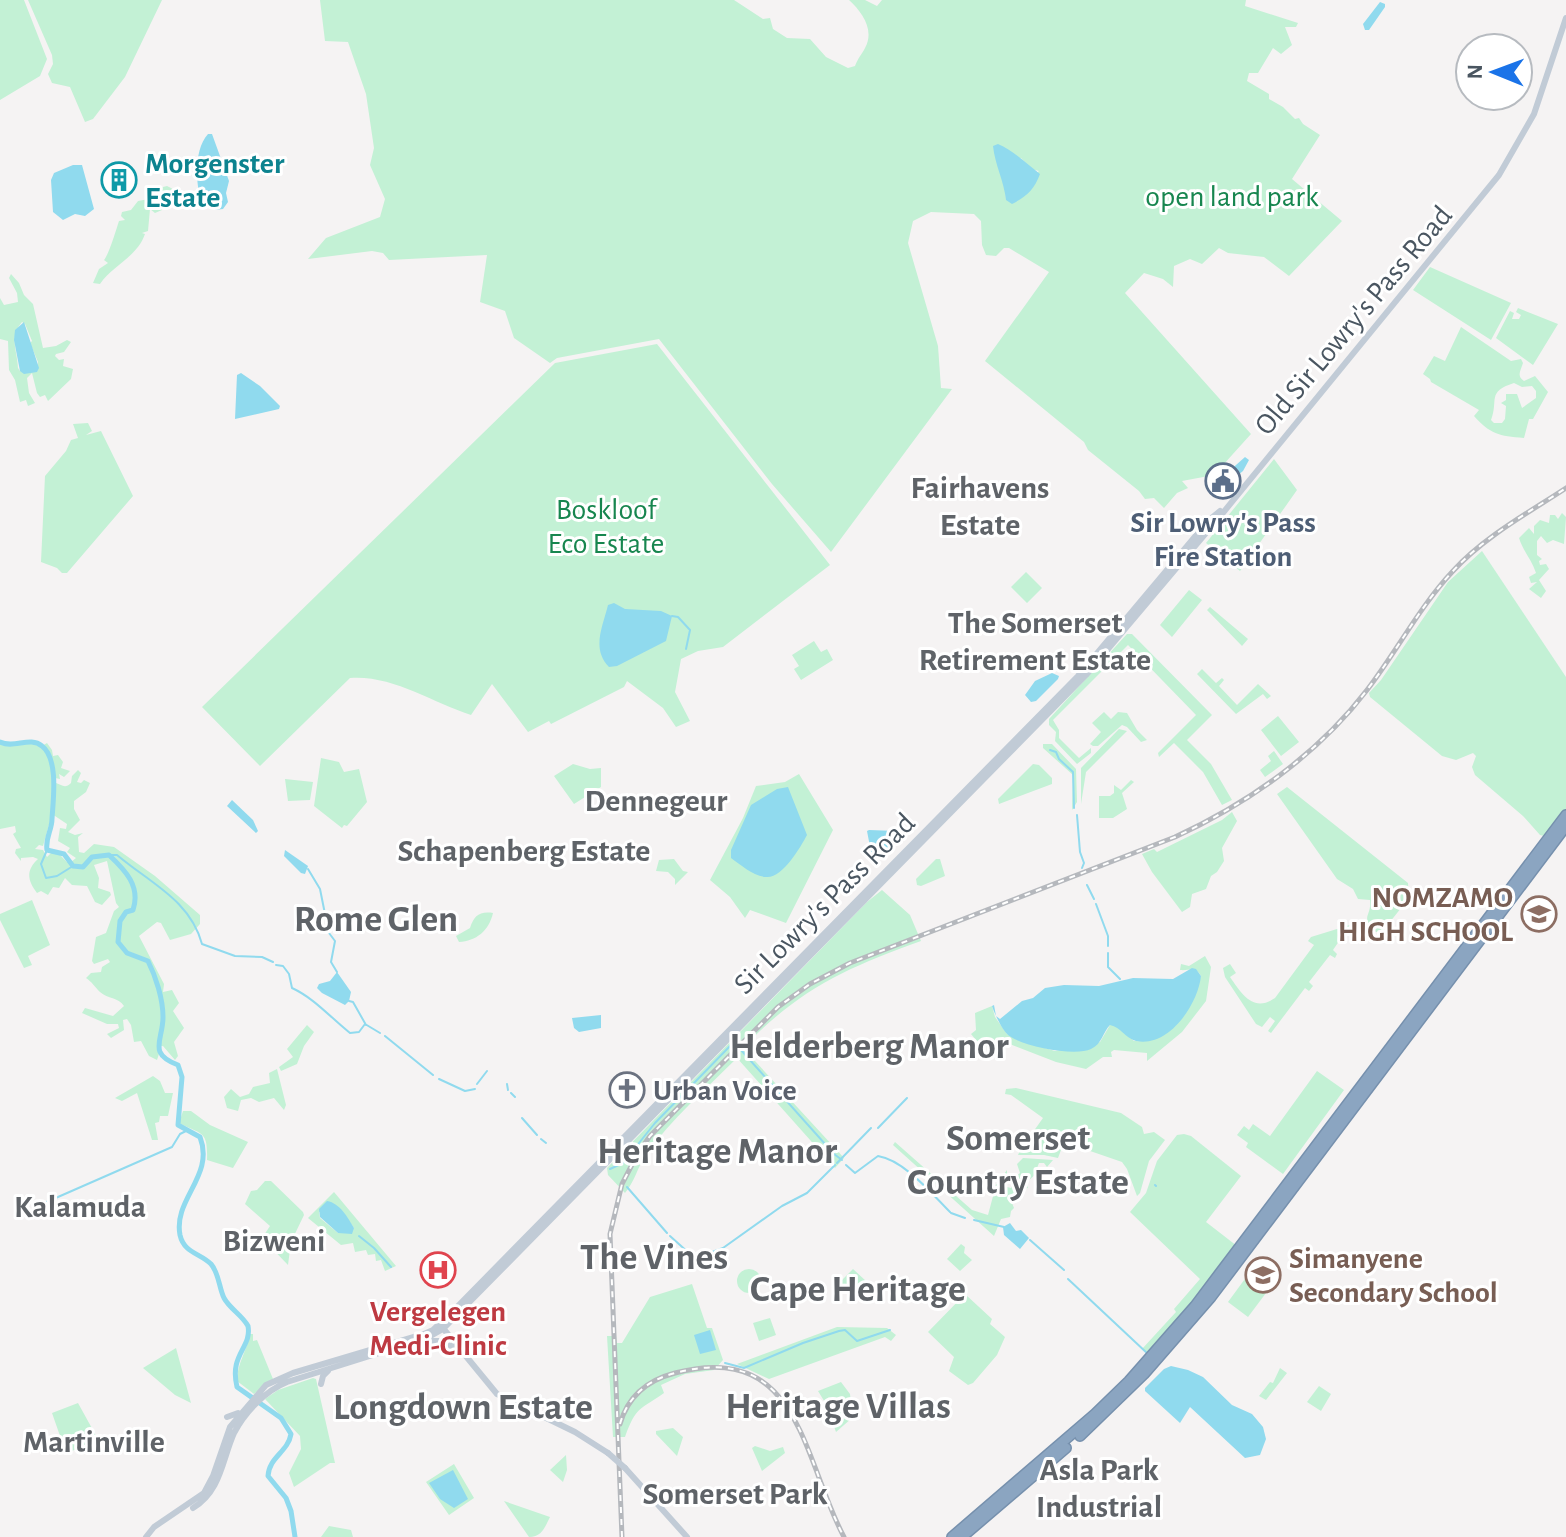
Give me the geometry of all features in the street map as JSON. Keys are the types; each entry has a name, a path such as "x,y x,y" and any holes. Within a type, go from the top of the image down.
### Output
{"highway":[{"path":"952,1537 1095,1414 1195,1306 1566,815"},
{"path":"962,1537 1099,1420 1195,1318 1566,826"}],"main road":[{"name":"Old Sir Lowry's Pass Road","path":"1129,624 1499,175 1537,108 1566,18"},
{"name":"Sir Lowry's Pass Road","path":"440,1328 1078,676 1209,520 1229,504"},
{"name":"Sir Lowry's Pass Road","path":"440,1328 1086,675 1129,624"},
{"path":"1030,732 1041,737"},
{"path":"261,1394 287,1382 417,1342 440,1328"},
{"path":"440,1328 502,1397 575,1432 608,1453 687,1537"},
{"path":"440,1328 486,1380"},
{"path":"146,1537 154,1527 179,1512 201,1504 215,1485 238,1427 252,1404 280,1378 440,1328"},
{"path":"417,1342 439,1341 457,1349"},
{"path":"321,1384 324,1374 335,1368"},
{"path":"227,1417 252,1404"},
{"path":"191,1509 206,1490 230,1427 242,1411"}],"green space":[{"path":"0,0 24,0 47,59 40,76 0,100"},
{"path":"28,0 162,0 125,77 93,119 85,122 70,87 52,83 48,74 53,64 52,55"},
{"name":"open land park","path":"320,0 734,0 763,19 770,18 773,29 787,38 810,39 826,57 848,68 855,66 869,35 862,16 849,0 865,0 877,6 882,0 1246,0 1245,6 1298,23 1296,27 1285,27 1292,45 1281,54 1273,48 1258,73 1249,73 1247,81 1269,94 1269,99 1320,135 1292,179 1342,221 1289,276 1264,257 1228,253 1219,248 1202,264 1190,259 1174,266 1173,287 1163,279 1144,273 1125,293 1251,434 1214,475 1182,481 1188,488 1177,493 1164,508 1154,498 1145,499 1088,450 1084,442 985,361 1049,272 1009,248 1004,248 996,256 986,255 982,245 981,221 974,214 931,212 913,221 908,243 938,346 941,388 952,389 831,552 772,484 659,339 557,358 550,363 514,338 505,311 480,302 487,255 389,260 383,253 372,251 308,259 326,238 380,217 385,199 370,165 374,148 366,94 348,42 325,41","holes":["1021,158 1031,169 1039,171 1006,200 1005,184 998,167"]},
{"path":"167,186 173,189 170,199 164,202 162,210 155,213 150,209 148,231 142,233 145,234 136,249 100,284 93,283 99,269 108,263 104,260 119,221 125,220 122,212 131,210 138,201 149,199 158,193 159,188"},
{"path":"1430,267 1511,303 1491,340 1413,290"},
{"path":"11,274 33,304 43,348 67,340 71,342 64,352 55,356 59,360 64,359 63,366 73,369 71,379 48,401 45,395 40,397 37,393 32,373 27,378 29,393 35,403 28,406 26,400 20,402 15,380 9,370 8,341 0,339 0,298 4,305 18,302 9,278","holes":["22,322 38,362 37,372 20,371 18,368 15,338"]},
{"path":"1518,308 1558,324 1533,365 1496,338 1510,311 1514,313 1512,319 1519,319"},
{"path":"1461,327 1511,361 1521,359 1520,377 1524,381 1535,376 1548,392 1533,419 1529,419 1524,438 1501,435 1485,427 1474,416 1479,410 1431,382 1423,374 1434,356 1445,361","holes":["1514,383 1522,387 1532,386 1536,398 1522,408 1517,394 1506,394 1506,400 1501,403 1506,406 1505,419 1502,423 1494,423 1491,420 1497,393"]},
{"name":"Boskloof Eco Estate","path":"657,344 830,565 723,647 698,651 681,659 675,692 690,721 676,727 663,708 627,681 624,687 551,724 549,721 528,732 492,684 471,715 397,685 350,678 260,766 202,707 555,363"},
{"path":"88,423 92,431 86,435 101,431 133,496 67,573 62,573 41,562 45,476 71,440 78,438 73,424"},
{"path":"1274,459 1297,490 1240,571 1206,543"},
{"path":"1562,513 1566,517 1564,544 1553,540 1547,543 1541,536 1537,541 1537,555 1542,559 1540,565 1546,564 1549,569 1539,580 1546,591 1541,598 1529,589 1537,582 1531,583 1529,577 1536,573 1519,538 1529,528 1534,534 1534,526 1540,520 1549,523 1550,515 1558,519"},
{"path":"1482,551 1566,677 1566,811 1544,836 1475,775 1472,767 1476,756 1473,753 1456,760 1442,756 1369,693 1448,582"},
{"path":"1026,572 1042,588 1027,603 1011,587"},
{"path":"1189,590 1202,600 1172,637 1160,625"},
{"path":"1210,607 1248,639 1242,646 1207,610"},
{"path":"1127,634 1132,634 1212,715 1187,740 1211,764 1232,800 1222,805 1203,772 1174,743 1159,757 1158,753 1196,715 1128,645 1053,720 1059,730 1059,738 1079,758 1091,748 1091,753 1077,764 1055,741 1056,732 1049,725 1049,719"},
{"path":"814,641 821,652 827,649 833,660 801,680 794,669 799,666 792,655"},
{"path":"1202,669 1216,683 1222,678 1224,680 1219,686 1237,705 1258,684 1271,696 1267,699 1263,694 1236,714 1197,674"},
{"path":"1104,712 1111,719 1118,712 1127,713 1147,740 1141,742 1122,725 1098,746 1093,746 1090,744 1101,732 1092,723"},
{"path":"1278,716 1299,742 1281,756 1261,730"},
{"path":"1119,729 1127,731 1086,772 1081,804 1081,768"},
{"path":"0,742 13,746 27,742 42,746 47,743 53,756 58,755 63,762 61,768 70,771 64,777 59,774 60,779 55,778 56,783 69,785 78,770 81,773 77,782 84,780 90,783 86,792 74,801 74,809 80,820 68,832 75,835 83,833 78,837 79,852 84,853 94,844 114,847 155,876 200,915 200,924 191,934 170,940 161,923 157,922 139,936 164,984 163,992 172,990 179,1003 173,1011 184,1028 174,1042 178,1056 175,1060 163,1046 157,1047 157,1060 149,1056 141,1041 134,1042 127,1019 123,1020 124,1030 111,1038 107,1034 119,1028 118,1024 107,1024 82,1013 85,1008 113,1016 124,1006 100,992 86,978 91,973 101,972 102,967 110,962 108,959 94,964 92,961 96,937 106,933 114,911 119,907 107,861 94,865 99,878 98,888 111,895 102,905 95,902 87,886 72,885 65,878 59,888 53,887 48,895 41,891 37,893 29,875 38,859 21,858 21,861 15,853 16,849 21,848 13,834 16,832 15,826 0,829","holes":["52,814 67,824 66,829 60,828 58,841 70,848 67,852 76,858 71,862 57,852 47,857 43,850 35,849 43,846"]},
{"path":"1043,744 1052,744 1076,769 1077,802 1072,810 1073,775 1043,748"},
{"path":"1274,751 1283,764 1265,777 1260,770 1271,761 1268,756"},
{"path":"321,758 339,762 344,772 359,769 367,802 342,828 314,806"},
{"path":"573,764 590,769 601,768 601,787 574,804 554,776"},
{"path":"1033,764 1039,765 1052,778 1052,784 999,804 998,799"},
{"path":"799,774 833,830 786,923 750,910 745,918 730,897 710,880 756,786 785,782"},
{"path":"285,779 313,782 310,800 288,801"},
{"path":"1131,780 1134,782 1122,793 1127,809 1113,818 1099,818 1099,796 1110,796 1114,793 1114,785 1121,790"},
{"path":"1287,787 1408,883 1409,898 1382,932 1376,932 1368,923 1370,900 1358,899 1353,889 1337,879 1277,794"},
{"path":"1232,812 1237,821 1222,848 1224,861 1211,876 1206,889 1192,894 1190,907 1182,912 1142,854 1154,849 1157,852"},
{"path":"674,859 683,871 688,872 675,885 675,879 668,872 656,871 659,860"},
{"path":"936,859 940,859 945,876 917,885 916,879"},
{"path":"882,890 910,915 921,941 825,982 784,1010 743,1048 844,1158 835,1168 737,1058 666,1129 643,1160 625,1193 608,1175 607,1168"},
{"path":"32,900 50,945 28,956 32,965 24,968 0,920 0,914"},
{"path":"493,913 481,934 459,942 456,936 470,928 478,915"},
{"path":"1350,925 1333,950 1337,954 1335,958 1330,955 1309,982 1313,986 1309,991 1305,988 1271,1033 1268,1031 1275,1021 1270,1017 1262,1027 1256,1024 1225,977 1223,968 1230,964 1236,973 1230,977 1249,1000 1267,1002 1275,998 1314,945 1308,941 1311,937"},
{"path":"1205,956 1211,967 1206,1001 1182,1032 1147,1061 1147,1053 1114,1050 1112,1057 1103,1057 1086,1069 1056,1062 1007,1043 1004,1052 994,1050 981,1044 971,1034 976,1030 975,1013 992,1006 995,1017 1007,1034 1055,1051 1100,1042 1110,1025 1115,1025 1134,1041 1159,1036 1183,1010 1201,976 1194,970 1180,970 1181,964 1189,966"},
{"path":"307,1025 314,1032 297,1064 281,1071 279,1067 293,1057 287,1049"},
{"path":"277,1069 286,1105 284,1110 274,1098 259,1102 251,1098 241,1100 238,1111 227,1108 224,1097 231,1089 240,1097 249,1094 253,1087 270,1083 269,1073"},
{"path":"1317,1071 1344,1090 1283,1174 1246,1147 1248,1143 1237,1135 1244,1126 1249,1130 1253,1124 1270,1136"},
{"path":"153,1076 160,1081 165,1093 173,1093 168,1116 160,1116 159,1122 155,1123 158,1140 152,1140 137,1093 122,1101 115,1098"},
{"path":"1016,1088 1121,1113 1142,1127 1144,1134 1154,1132 1165,1140 1149,1161 1140,1193 1137,1196 1122,1162 1064,1142 1058,1158 1018,1155 1022,1146 1027,1147 1036,1140 1033,1132 1043,1118 1005,1094 1006,1089"},
{"path":"183,1111 191,1111 210,1125 248,1142 233,1168 207,1160 205,1138 179,1123"},
{"path":"1177,1135 1191,1136 1241,1176 1206,1222 1237,1246 1149,1356 1142,1349 1176,1312 1174,1309 1200,1279 1130,1212 1146,1193 1157,1161"},
{"path":"895,1142 972,1210 988,1215 996,1185 1007,1170 1007,1187 1011,1188 1020,1173 1017,1164 1023,1158 1053,1160 1047,1167 1039,1163 1039,1171 1026,1183 1028,1188 1018,1190 1017,1194 1022,1199 1012,1203 1014,1208 1010,1217 1001,1219 994,1236 893,1145"},
{"path":"265,1181 271,1181 304,1215 291,1242 288,1265 262,1238 270,1226 245,1204 251,1191 257,1190"},
{"path":"334,1192 396,1266 385,1271 381,1260 376,1261 375,1254 368,1255 366,1250 355,1252 353,1243 341,1245 308,1218","holes":["342,1211 354,1228 338,1233 320,1218 319,1212"]},
{"path":"961,1244 965,1247 964,1253 972,1260 960,1271 947,1259"},
{"path":"1261,1257 1281,1273 1248,1317 1228,1302"},
{"path":"749,1269 760,1276 761,1281 754,1292 749,1293 738,1286 737,1281 744,1270"},
{"path":"853,1269 880,1294 878,1296 850,1296 838,1284"},
{"path":"692,1284 707,1328 712,1328 723,1360 714,1370 685,1374 661,1385 664,1393 636,1414 625,1437 613,1437 607,1336 616,1336 617,1343 622,1343 650,1297"},
{"path":"965,1294 992,1319 990,1324 1005,1337 997,1355 968,1385 949,1371 954,1357 928,1332"},
{"path":"770,1318 776,1335 759,1341 753,1323"},
{"path":"837,1327 887,1328 896,1335 891,1341 885,1337 769,1379 737,1364"},
{"path":"250,1334 253,1334 253,1341 257,1340 273,1379 254,1394 237,1381"},
{"path":"176,1348 191,1403 175,1395 143,1368"},
{"path":"1280,1368 1287,1373 1266,1400 1259,1396 1270,1382 1273,1383"},
{"path":"316,1379 335,1463 330,1463 294,1487 289,1473 301,1449 300,1436 265,1399 278,1390"},
{"path":"841,1382 850,1394 851,1402 860,1411 836,1432 818,1391"},
{"path":"1319,1386 1331,1394 1321,1411 1307,1402"},
{"path":"78,1403 99,1441 66,1453 52,1413"},
{"path":"673,1428 683,1437 677,1456 656,1434 656,1431"},
{"path":"755,1446 770,1451 783,1447 785,1453 762,1471 752,1448"},
{"path":"566,1455 567,1470 563,1482 550,1470"},
{"path":"454,1464 474,1498 449,1515 426,1482"},
{"path":"504,1501 550,1517 545,1528 529,1537"},
{"path":"329,1526 351,1530 353,1537 321,1537"}],"water":[{"path":"1380,2 1385,7 1369,30 1365,30 1363,24"},
{"path":"208,134 212,134 229,181 226,193 228,202 223,209 215,210 202,203 200,195 198,157"},
{"path":"998,144 1040,174 1029,192 1012,204 1006,200 996,160 993,146"},
{"path":"73,165 82,165 94,209 85,216 75,214 63,220 53,212 51,180 54,173"},
{"path":"24,322 39,368 37,372 24,374 20,371 14,340 15,330"},
{"path":"241,373 260,386 280,406 279,409 235,419 237,375"},
{"path":"1245,457 1249,460 1243,471 1232,480 1228,479 1227,473"},
{"path":"614,603 625,609 661,611 672,616 666,641 617,666 609,667 599,645 608,605"},
{"path":"1052,673 1059,676 1058,679 1036,701 1031,702 1025,695 1035,681"},
{"path":"788,787 807,835 784,868 772,876 761,876 731,858 731,850 751,805 777,789"},
{"path":"232,800 253,820 256,833 227,806"},
{"path":"869,830 897,831 900,839 877,860 871,852"},
{"path":"285,850 308,866 305,874 284,856"},
{"path":"1192,968 1201,976 1194,999 1180,1022 1160,1038 1148,1041 1132,1040 1110,1025 1091,1049 1073,1052 1048,1049 1013,1038 1005,1032 996,1016 1000,1019 1045,988 1099,986 1133,978 1173,979"},
{"path":"337,972 351,992 345,1005 317,988 319,984 330,981"},
{"path":"601,1015 601,1028 579,1032 574,1028 572,1018"},
{"path":"327,1201 340,1208 354,1228 352,1234 338,1233 320,1217 319,1209"},
{"path":"1010,1223 1016,1231 1021,1230 1029,1238 1020,1249 1004,1235 1003,1227"},
{"path":"710,1330 716,1350 700,1354 694,1335"},
{"path":"1171,1366 1203,1377 1232,1405 1252,1414 1263,1427 1266,1439 1260,1455 1245,1458 1190,1407 1180,1423 1145,1391 1164,1369"},
{"path":"453,1470 468,1499 454,1508 440,1499 429,1483"}],"waterway":[{"path":"672,616 678,617 690,630 686,649"},
{"path":"0,742 37,743 51,760 54,791 47,850 64,854 73,866 83,867 92,857 109,855 126,873 133,886 133,910 126,912 120,921 118,942 127,953 148,961 154,974 163,1010 160,1051 178,1065 182,1077 178,1125 200,1137 203,1151 198,1176 182,1210 180,1235 189,1249 211,1264 224,1298 248,1326 247,1340 236,1367 237,1387 281,1418 291,1434 269,1469 268,1476 286,1498 295,1537"},
{"path":"1050,750 1056,752 1073,772 1074,808"},
{"path":"1077,815 1084,863 1082,868"},
{"path":"47,850 41,864 46,878 57,876 73,866"},
{"path":"109,855 117,855 179,904 202,944 235,956 262,957 273,962"},
{"path":"308,869 320,889 325,914"},
{"path":"1087,885 1094,899"},
{"path":"1096,904 1108,936 1108,946"},
{"path":"323,925 335,941 331,962 337,972"},
{"path":"1108,953 1108,967 1120,979"},
{"path":"276,965 283,966 289,974 292,988 350,1033 359,1032 365,1024 380,1033"},
{"path":"349,1001 353,1002 366,1025"},
{"path":"385,1036 433,1075"},
{"path":"610,1169 623,1163 655,1123 732,1044 737,1045"},
{"path":"741,1050 842,1160"},
{"path":"477,1084 487,1071"},
{"path":"439,1079 465,1091 475,1089"},
{"path":"507,1084 508,1090"},
{"path":"511,1093 515,1097"},
{"path":"878,1128 907,1098"},
{"path":"522,1118 537,1135"},
{"path":"837,1163 871,1128"},
{"path":"42,1204 172,1147 180,1134 188,1130"},
{"path":"541,1139 546,1143"},
{"path":"846,1165 855,1173 878,1156 888,1159 917,1179 950,1212"},
{"path":"670,1236 690,1254 704,1255 723,1248 782,1206 807,1193 835,1165"},
{"path":"627,1187 667,1233"},
{"path":"951,1213 965,1218"},
{"path":"974,1220 1004,1227"},
{"path":"359,1236 391,1267"},
{"path":"1030,1240 1064,1270"},
{"path":"1068,1279 1148,1354"},
{"path":"725,1363 744,1368 839,1331 845,1330 857,1341 890,1330"}],"railway":[{"path":"622,1537 610,1234 622,1184 650,1136 778,1007 810,984 850,963 1175,837 1229,809 1280,775 1348,713 1430,599 1465,559 1507,526 1566,488"},
{"path":"620,1424 634,1397 665,1376 716,1367 748,1374 772,1390 791,1413 844,1537"}],"place":[{"name":"Morgenster Estate","path":"119,180"},
{"name":"Sir Lowry's Pass Fire Station","path":"1223,481"},
{"name":"NOMZAMO HIGH SCHOOL","path":"1539,914"},
{"name":"Urban Voice","path":"627,1090"},
{"name":"Vergelegen Medi-Clinic","path":"438,1270"},
{"name":"Simanyene Secondary School","path":"1263,1275"}],"district":[{"name":"Fairhavens Estate","path":"980,506"},
{"name":"The Somerset Retirement Estate","path":"1035,640"},
{"name":"Dennegeur","path":"656,800"},
{"name":"Schapenberg Estate","path":"524,850"},
{"name":"Rome Glen","path":"376,918"},
{"name":"Helderberg Manor","path":"869,1045"},
{"name":"Heritage Manor","path":"717,1150"},
{"name":"Somerset Country Estate","path":"1018,1159"},
{"name":"Kalamuda","path":"80,1206"},
{"name":"Bizweni","path":"274,1240"},
{"name":"The Vines","path":"654,1256"},
{"name":"Cape Heritage","path":"858,1288"},
{"name":"Heritage Villas","path":"838,1405"},
{"name":"Longdown Estate","path":"463,1406"},
{"name":"Martinville","path":"94,1441"},
{"name":"Asla Park Industrial","path":"1099,1488"},
{"name":"Somerset Park","path":"735,1493"}]}
